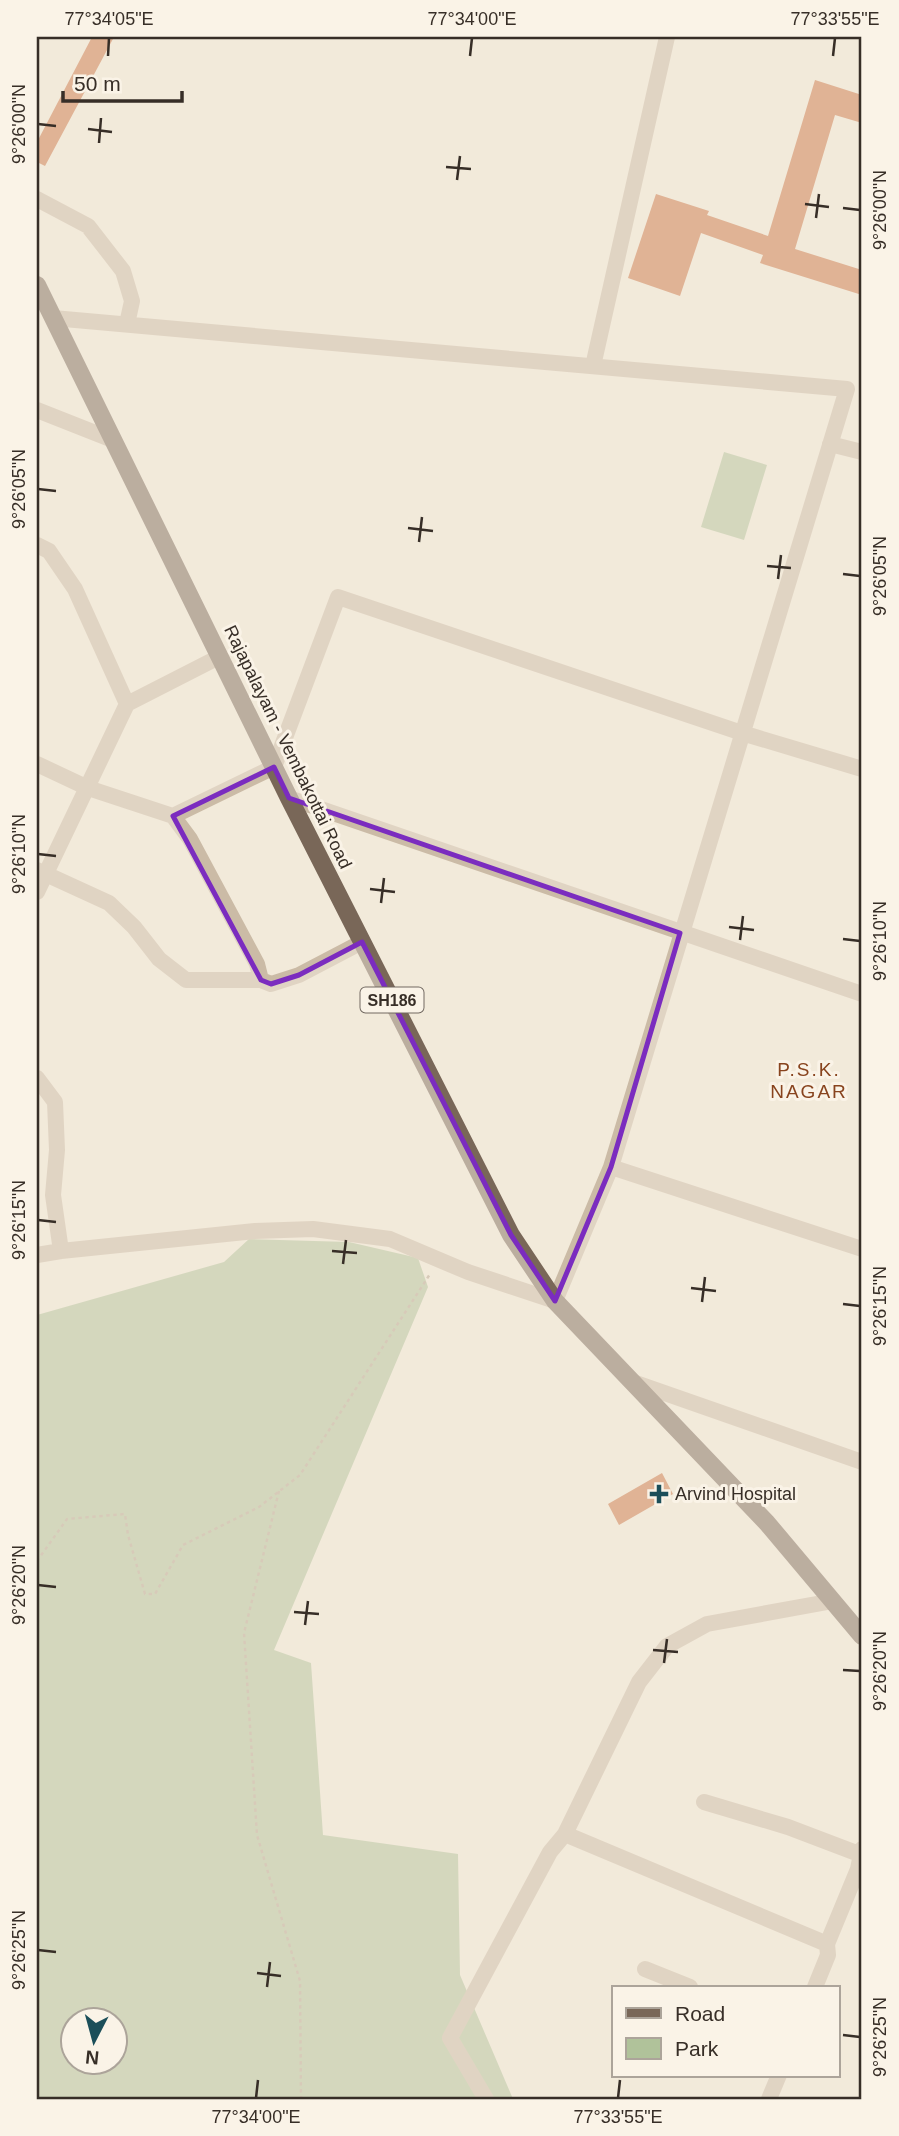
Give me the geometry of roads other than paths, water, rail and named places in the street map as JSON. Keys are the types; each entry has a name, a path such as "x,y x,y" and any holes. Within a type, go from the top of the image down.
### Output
{"main road":[{"name":"Rajapalayam - Vembakottai Road","path":"37,285 289,798 511,1235 555,1301 767,1523 862,1636"}],"street":[{"path":"593,366 667,37"},
{"path":"37,199 88,226 123,271 132,301 127,324"},
{"path":"37,1255 255,1231 313,1228 390,1238 468,1272 555,1301 611,1167 847,389 53,318"},
{"path":"37,410 113,440"},
{"path":"830,444 862,452"},
{"path":"37,545 50,551 75,589 127,704"},
{"path":"173,816 274,767 338,597 742,733 862,769"},
{"path":"37,892 42,872 88,788 127,704 219,657"},
{"path":"37,764 88,788 173,816 196,850 257,964 261,980"},
{"path":"289,798 862,994"},
{"path":"42,872 109,903 135,927 159,959 186,980 261,980 271,984 299,975 362,942"},
{"path":"37,1078 55,1102 57,1150 52,1195 61,1251"},
{"path":"611,1167 862,1249"},
{"path":"633,1382 862,1462"},
{"path":"486,2099 450,2038 550,1852 565,1834 639,1682 667,1646 707,1624 833,1601"},
{"path":"704,1802 861,1852 858,1869 828,1944 828,1955 815,1986"},
{"path":"565,1834 828,1944"},
{"path":"645,1969 688,1986"},
{"path":"769,2099 779,2076"}],"place":[{"name":"Arvind Hospital","path":"659,1494"}],"district":[{"name":"P.S.K. NAGAR","path":"809,1080"}]}
